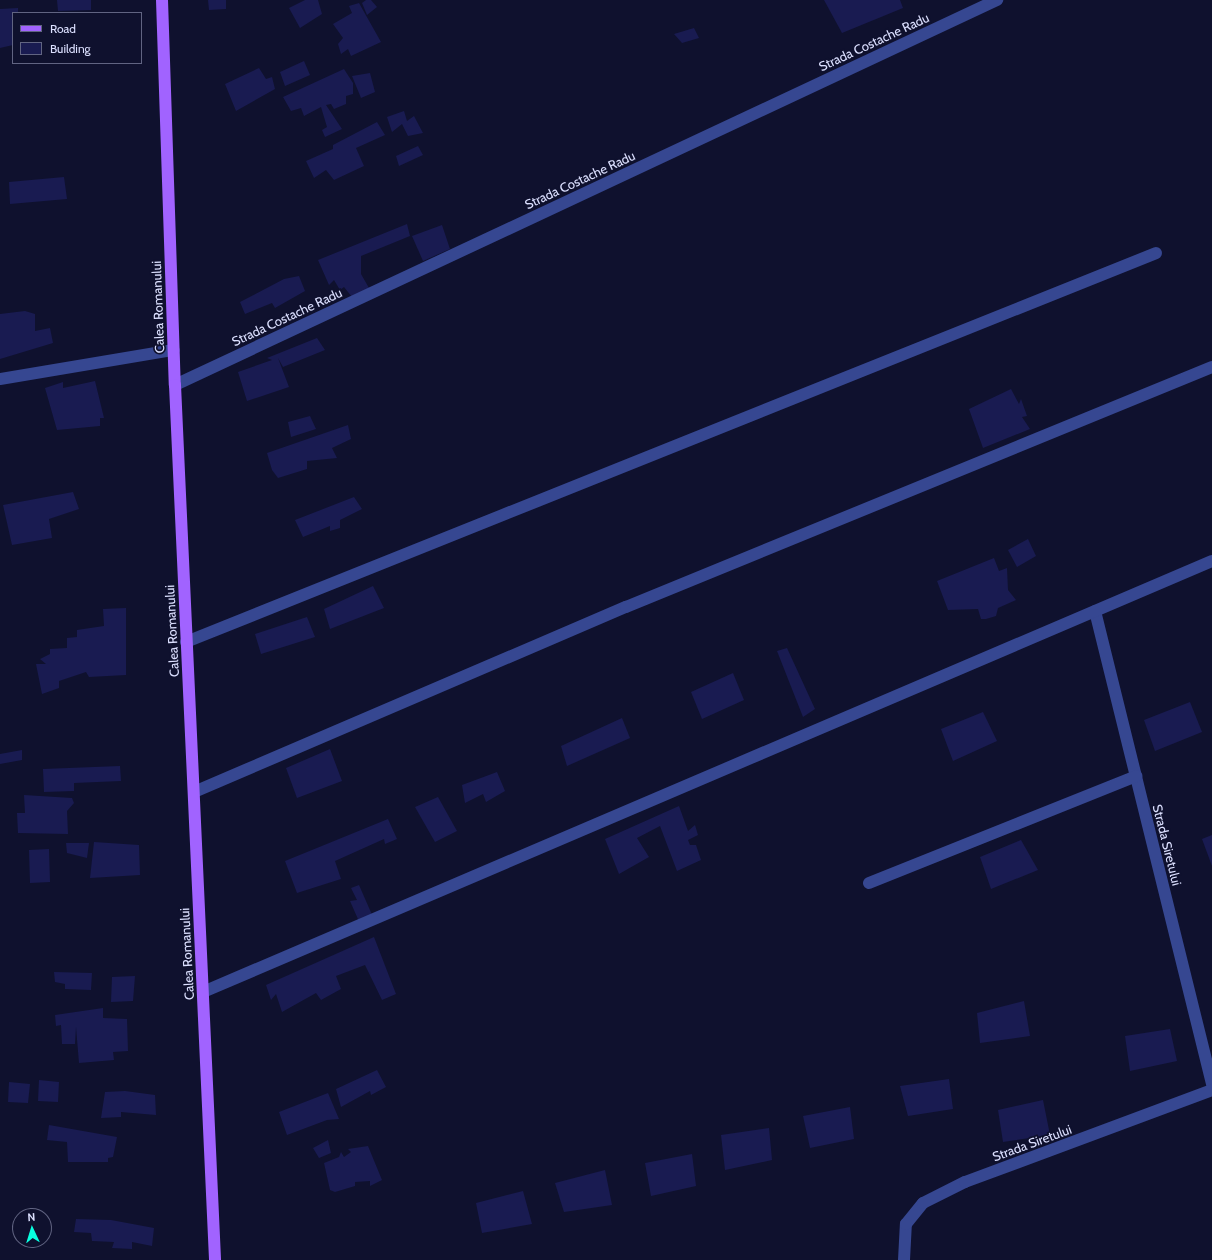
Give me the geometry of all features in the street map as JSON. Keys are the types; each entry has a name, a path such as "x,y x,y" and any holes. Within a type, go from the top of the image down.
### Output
{"main road":[{"name":"Calea Romanului","path":"162,0 175,384 215,1260"}],"street":[{"name":"Strada Costache Radu","path":"175,384 998,0"},
{"path":"186,642 1156,253"},
{"path":"0,379 174,350"},
{"path":"194,792 634,604 1212,366"},
{"path":"203,992 1212,561"},
{"name":"Strada Siretului","path":"1095,612 1212,1085"},
{"path":"869,883 1136,776"},
{"name":"Strada Siretului","path":"904,1260 906,1224 923,1203 965,1182 1212,1090"}],"building":[{"path":"57,0 91,0 91,10 58,11"},
{"path":"208,0 226,0 226,9 209,10"},
{"path":"305,0 318,0 322,14 300,28 289,8"},
{"path":"366,0 371,0 377,7 367,15 362,3"},
{"path":"824,0 900,0 903,8 842,33"},
{"path":"359,3 381,42 351,56 348,49 341,54 338,44 343,38 333,24 352,13 349,6"},
{"path":"18,8 18,12 12,12 12,45 0,48 0,9"},
{"path":"694,28 699,38 682,43 674,34"},
{"path":"304,61 310,75 285,86 280,72"},
{"path":"259,68 266,79 272,77 275,89 236,111 225,84"},
{"path":"344,69 353,83 353,94 346,96 346,104 334,109 331,104 326,105 342,129 325,137 322,130 327,127 321,107 304,116 301,108 291,111 283,97"},
{"path":"370,73 375,92 361,98 352,76"},
{"path":"404,111 407,121 414,116 423,133 408,136 402,124 392,132 387,117"},
{"path":"377,122 385,135 356,148 364,166 334,180 326,170 314,178 306,161 333,149 333,145"},
{"path":"418,146 423,155 399,166 396,156"},
{"path":"64,177 67,199 10,204 9,182"},
{"path":"407,224 410,236 361,256 361,274 369,288 352,297 344,287 340,290 334,280 329,285 318,260"},
{"path":"442,225 450,249 423,261 412,236"},
{"path":"299,276 305,291 275,308 272,303 245,314 240,302 284,279"},
{"path":"25,311 35,314 35,331 50,328 53,343 0,359 0,314"},
{"path":"317,338 325,350 283,367 278,358 289,387 247,401 238,372 272,360 267,358"},
{"path":"95,381 104,418 100,418 100,426 57,430 45,388 63,382 63,388"},
{"path":"1011,389 1019,404 1021,399 1027,416 1022,417 1030,429 983,448 969,409"},
{"path":"310,416 316,429 291,437 288,422"},
{"path":"348,425 351,439 332,448 337,458 307,461 307,469 278,478 272,470 267,453"},
{"path":"73,492 79,509 49,519 52,538 12,545 3,505"},
{"path":"354,497 362,509 340,520 340,528 330,531 330,526 303,537 295,520"},
{"path":"1028,539 1036,556 1017,567 1008,550"},
{"path":"994,558 999,571 1007,568 1008,590 1016,600 998,608 996,616 986,619 981,619 978,609 948,610 937,581"},
{"path":"373,586 384,608 330,629 324,609"},
{"path":"126,608 126,675 89,677 86,672 59,681 59,688 42,694 36,664 46,664 40,659 50,654 50,649 67,648 67,638 77,637 77,630 104,626 103,609"},
{"path":"307,617 315,637 261,654 255,634"},
{"path":"787,648 815,709 803,717 777,651"},
{"path":"733,673 744,700 702,719 691,692"},
{"path":"1190,702 1202,732 1155,751 1144,720"},
{"path":"983,712 997,741 953,761 941,729"},
{"path":"622,718 630,738 567,766 561,746"},
{"path":"330,749 342,781 297,798 286,768"},
{"path":"22,750 22,760 0,764 0,754"},
{"path":"120,766 121,781 74,783 74,791 44,792 43,769"},
{"path":"497,772 505,791 486,802 483,794 465,803 462,785"},
{"path":"24,795 72,798 74,803 67,811 68,834 18,833 17,813 25,813"},
{"path":"438,797 457,831 435,842 415,807"},
{"path":"679,806 688,831 695,825 698,835 688,840 690,845 696,845 701,860 677,871 660,826 637,838 649,857 619,874 605,839"},
{"path":"388,819 397,839 385,844 384,839 335,861 341,879 297,893 285,861"},
{"path":"1212,835 1212,866 1202,839"},
{"path":"1021,840 1038,870 991,889 980,857"},
{"path":"94,842 139,845 140,875 90,878"},
{"path":"66,843 89,843 87,858 67,853"},
{"path":"49,849 50,882 30,883 29,850"},
{"path":"359,885 373,917 361,926 350,901 357,900 351,888"},
{"path":"374,937 396,994 382,1000 365,965 336,976 341,989 321,1000 316,993 282,1012 276,994 271,1000 266,985"},
{"path":"54,972 92,973 91,990 65,989 65,984 55,982"},
{"path":"135,976 133,1001 111,1002 112,977"},
{"path":"1024,1001 1030,1036 980,1043 977,1013"},
{"path":"103,1008 103,1018 127,1019 128,1051 113,1052 114,1060 79,1063 76,1027 75,1044 62,1044 61,1025 56,1026 55,1015"},
{"path":"1170,1029 1177,1061 1130,1071 1125,1036"},
{"path":"377,1070 386,1087 371,1095 370,1091 341,1107 336,1089"},
{"path":"949,1079 953,1109 908,1116 900,1086"},
{"path":"39,1080 59,1082 58,1102 38,1101"},
{"path":"9,1082 30,1084 28,1103 8,1102"},
{"path":"125,1091 155,1095 156,1115 121,1112 121,1117 101,1118 105,1092"},
{"path":"328,1093 339,1119 327,1120 287,1135 279,1112"},
{"path":"1043,1100 1050,1135 1003,1142 998,1110"},
{"path":"850,1107 854,1139 810,1148 803,1116"},
{"path":"49,1125 117,1137 113,1157 108,1158 108,1162 68,1162 67,1142 47,1140"},
{"path":"769,1128 772,1160 725,1170 721,1135"},
{"path":"328,1140 331,1153 319,1158 313,1148"},
{"path":"368,1146 382,1180 370,1186 370,1181 355,1182 355,1186 335,1192 330,1190 324,1163 339,1157 341,1152 344,1157 351,1152 348,1149"},
{"path":"692,1154 696,1186 651,1196 645,1163"},
{"path":"605,1170 612,1205 564,1212 555,1183"},
{"path":"523,1191 532,1224 482,1233 476,1203"},
{"path":"76,1219 111,1220 154,1228 152,1246 132,1242 132,1249 112,1248 114,1242 92,1241 91,1233 74,1232"}]}
